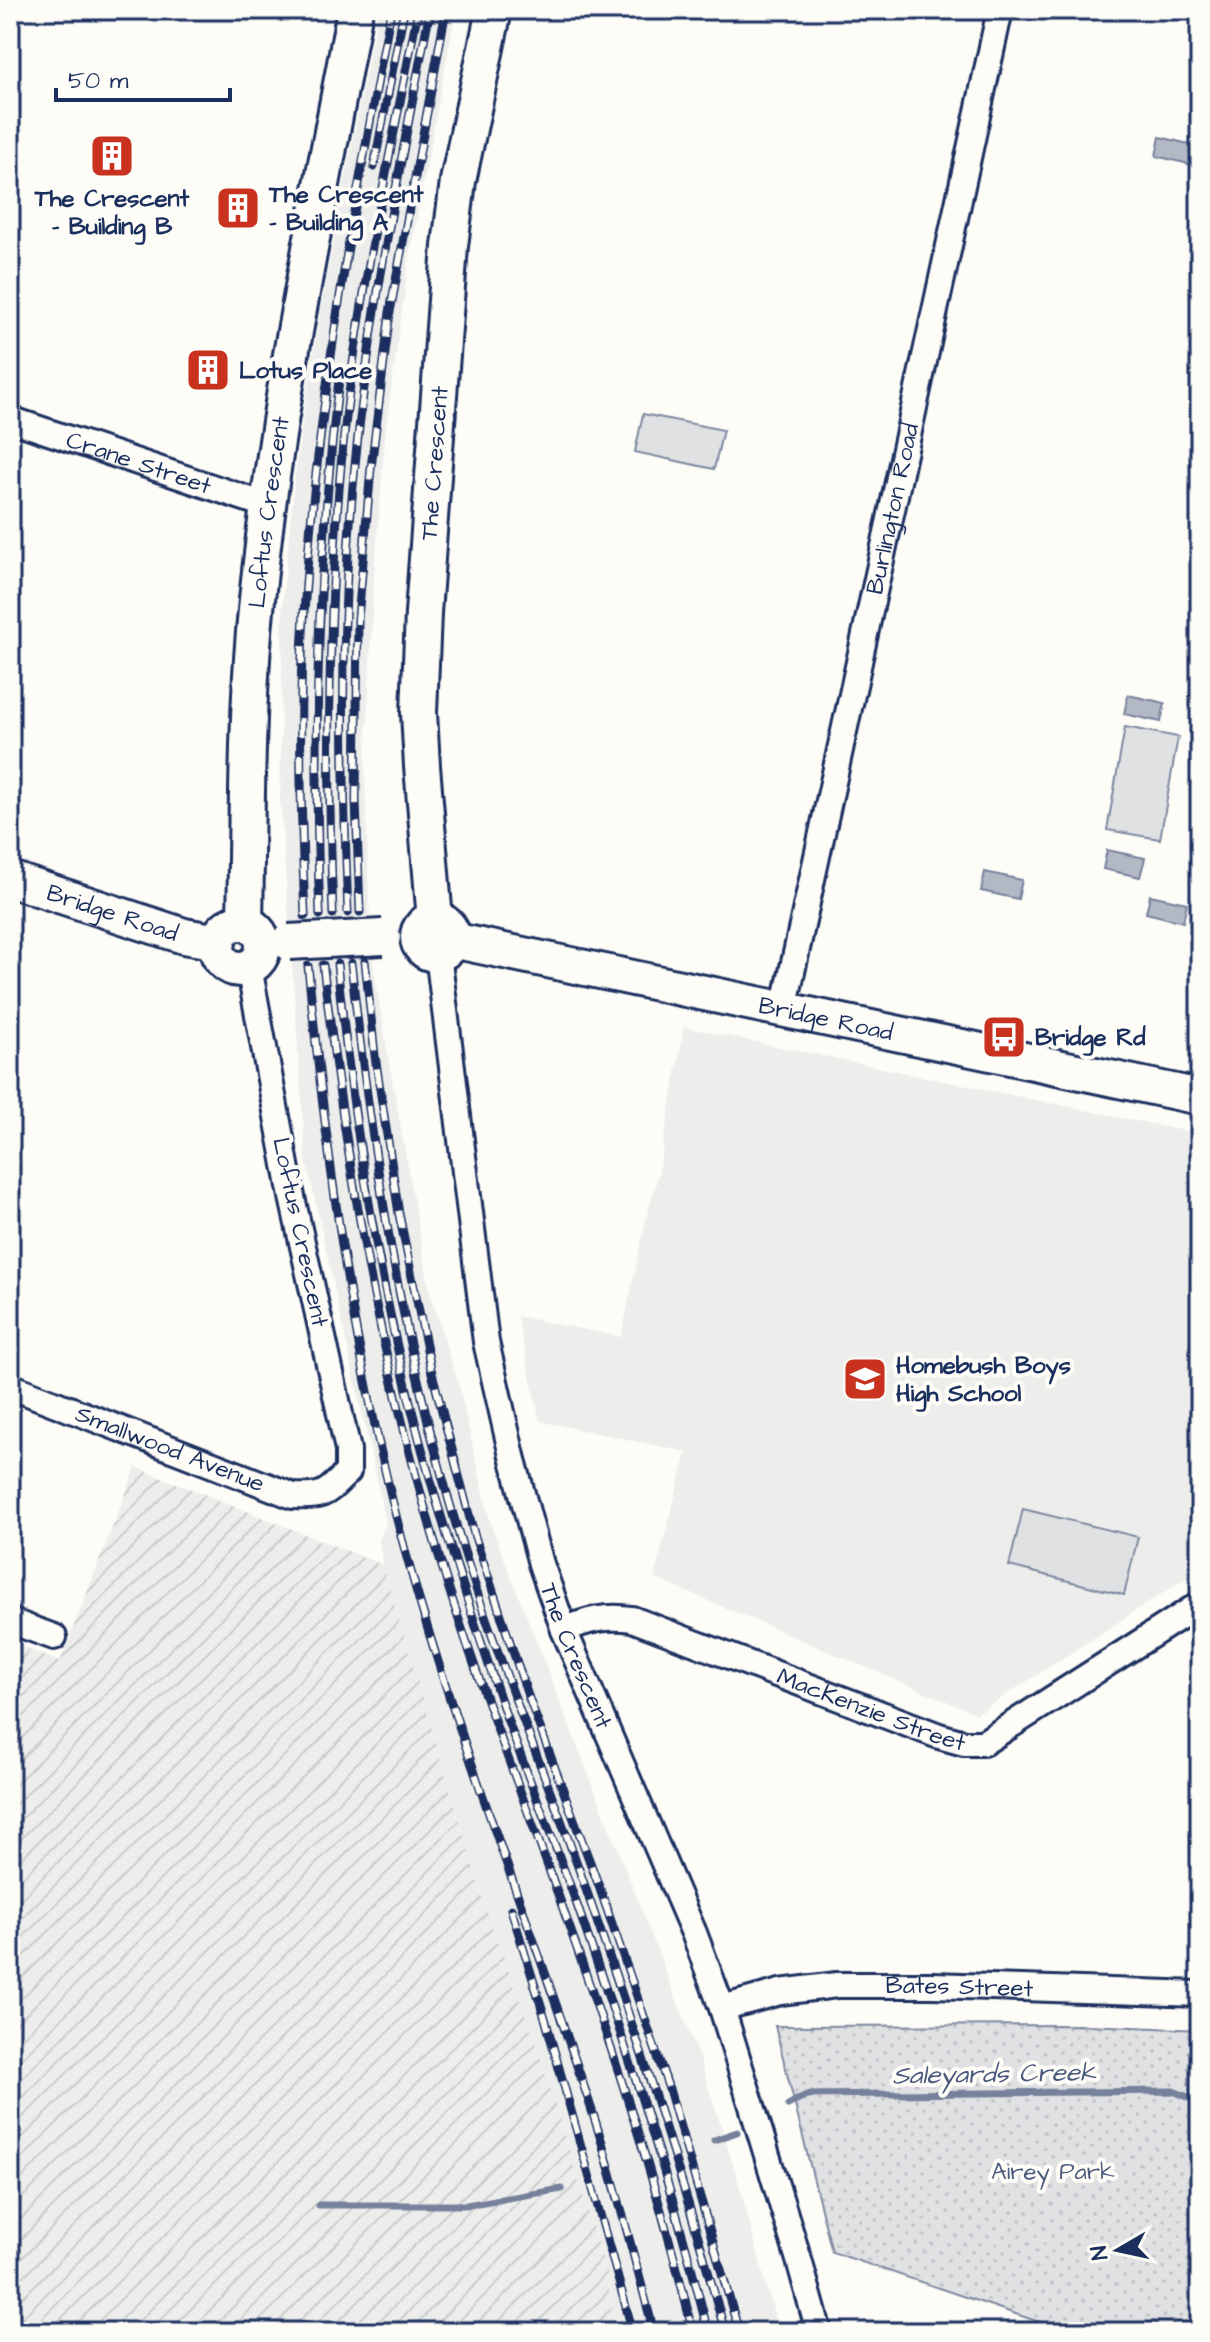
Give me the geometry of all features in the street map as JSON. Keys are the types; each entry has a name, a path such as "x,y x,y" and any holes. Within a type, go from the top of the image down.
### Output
{"street":[{"name":"Loftus Crescent","path":"329,1489 348,1472 348,1450 292,1197 253,944 248,724 254,631 268,506 299,310 355,10"},
{"name":"The Crescent","path":"494,10 458,181 450,246 419,663 422,766 436,937 486,1342 541,1564 564,1630 694,1933 722,2008 819,2332"},
{"name":"Burlington Road","path":"784,1009 1000,10"},
{"name":"Crane Street","path":"10,419 268,506"},
{"name":"Bridge Road","path":"10,879 184,936 253,944 436,937 1200,1097"},
{"name":"Smallwood Avenue","path":"10,1386 293,1496 315,1497 329,1489"},
{"name":"MacKenzie Street","path":"564,1630 615,1616 632,1619 939,1736 964,1743 983,1743 1200,1604"},
{"path":"10,1621 54,1637"},
{"name":"Bates Street","path":"722,2008 780,1992 837,1985 1200,1994"}],"shaded area":[{"path":"378,10 456,10 409,259 386,427 374,576 365,776 370,926 389,1061 430,1293 459,1386 491,1525 699,2057 736,2173 779,2332 618,2332 607,2274 535,2040 487,1913 383,1565 379,1540 386,1522 306,1160 280,800 283,595 297,457 322,299"},
{"path":"1160,137 1197,146 1193,165 1156,156"},
{"path":"1128,695 1165,703 1161,722 1124,714"},
{"path":"1107,850 1145,858 1140,877 1103,869"},
{"path":"985,872 1022,880 1018,899 981,891"},
{"path":"1150,895 1187,903 1183,922 1146,913"},
{"name":"Homebush Boys High School","path":"684,1027 1200,1134 1200,1569 977,1714 654,1578 687,1452 540,1421 517,1316 621,1337 658,1176"},
{"path":"136,1467 383,1565 487,1913 535,2040 607,2274 618,2332 10,2332 10,1642 60,1662"}],"green space":[{"path":"643,414 723,430 714,469 635,452"},
{"path":"1125,727 1178,737 1160,839 1107,830"},
{"path":"1023,1509 1138,1537 1124,1595 1009,1566"},
{"name":"Airey Park","path":"1088,2025 1200,2030 1200,2332 1069,2332 832,2252 775,2026"}],"waterway":[{"name":"Saleyards Creek","path":"788,2105 806,2095 1173,2091 1200,2102"},
{"path":"714,2140 737,2132"},
{"name":"Saleyards Creek","path":"319,2205 466,2205 562,2189"}],"railway":[{"path":"305,916 301,690 317,462 338,310 391,10"},
{"path":"374,167 404,10"},
{"path":"333,914 330,690 333,577 341,465 364,294 418,10"},
{"path":"348,913 344,689 347,577 355,465 378,294 430,10"},
{"path":"360,912 356,801 358,619 371,468 390,312 446,10"},
{"path":"320,915 317,714 321,581 339,380"},
{"path":"365,961 375,1056 399,1214 431,1369 474,1534 527,1693 600,1889 669,2089 739,2332"},
{"path":"351,963 369,1108 392,1253 440,1468 489,1628 625,2003 725,2332"},
{"path":"337,964 355,1111 378,1257 429,1474 494,1682 576,1902 630,2062 708,2332"},
{"path":"323,965 342,1112 367,1258 416,1475 464,1636 616,2062 665,2223 693,2332"},
{"path":"308,966 324,1114 357,1336 406,1554 449,1697 595,2120 654,2332"},
{"path":"511,1909 545,2018 633,2332"}],"place":[{"name":"The Crescent - Building B","path":"112,156"},
{"name":"The Crescent - Building A","path":"238,208"},
{"name":"Lotus Place","path":"208,370"},
{"name":"Bridge Rd","path":"1004,1037"},
{"name":"Homebush Boys High School","path":"865,1379"}]}
